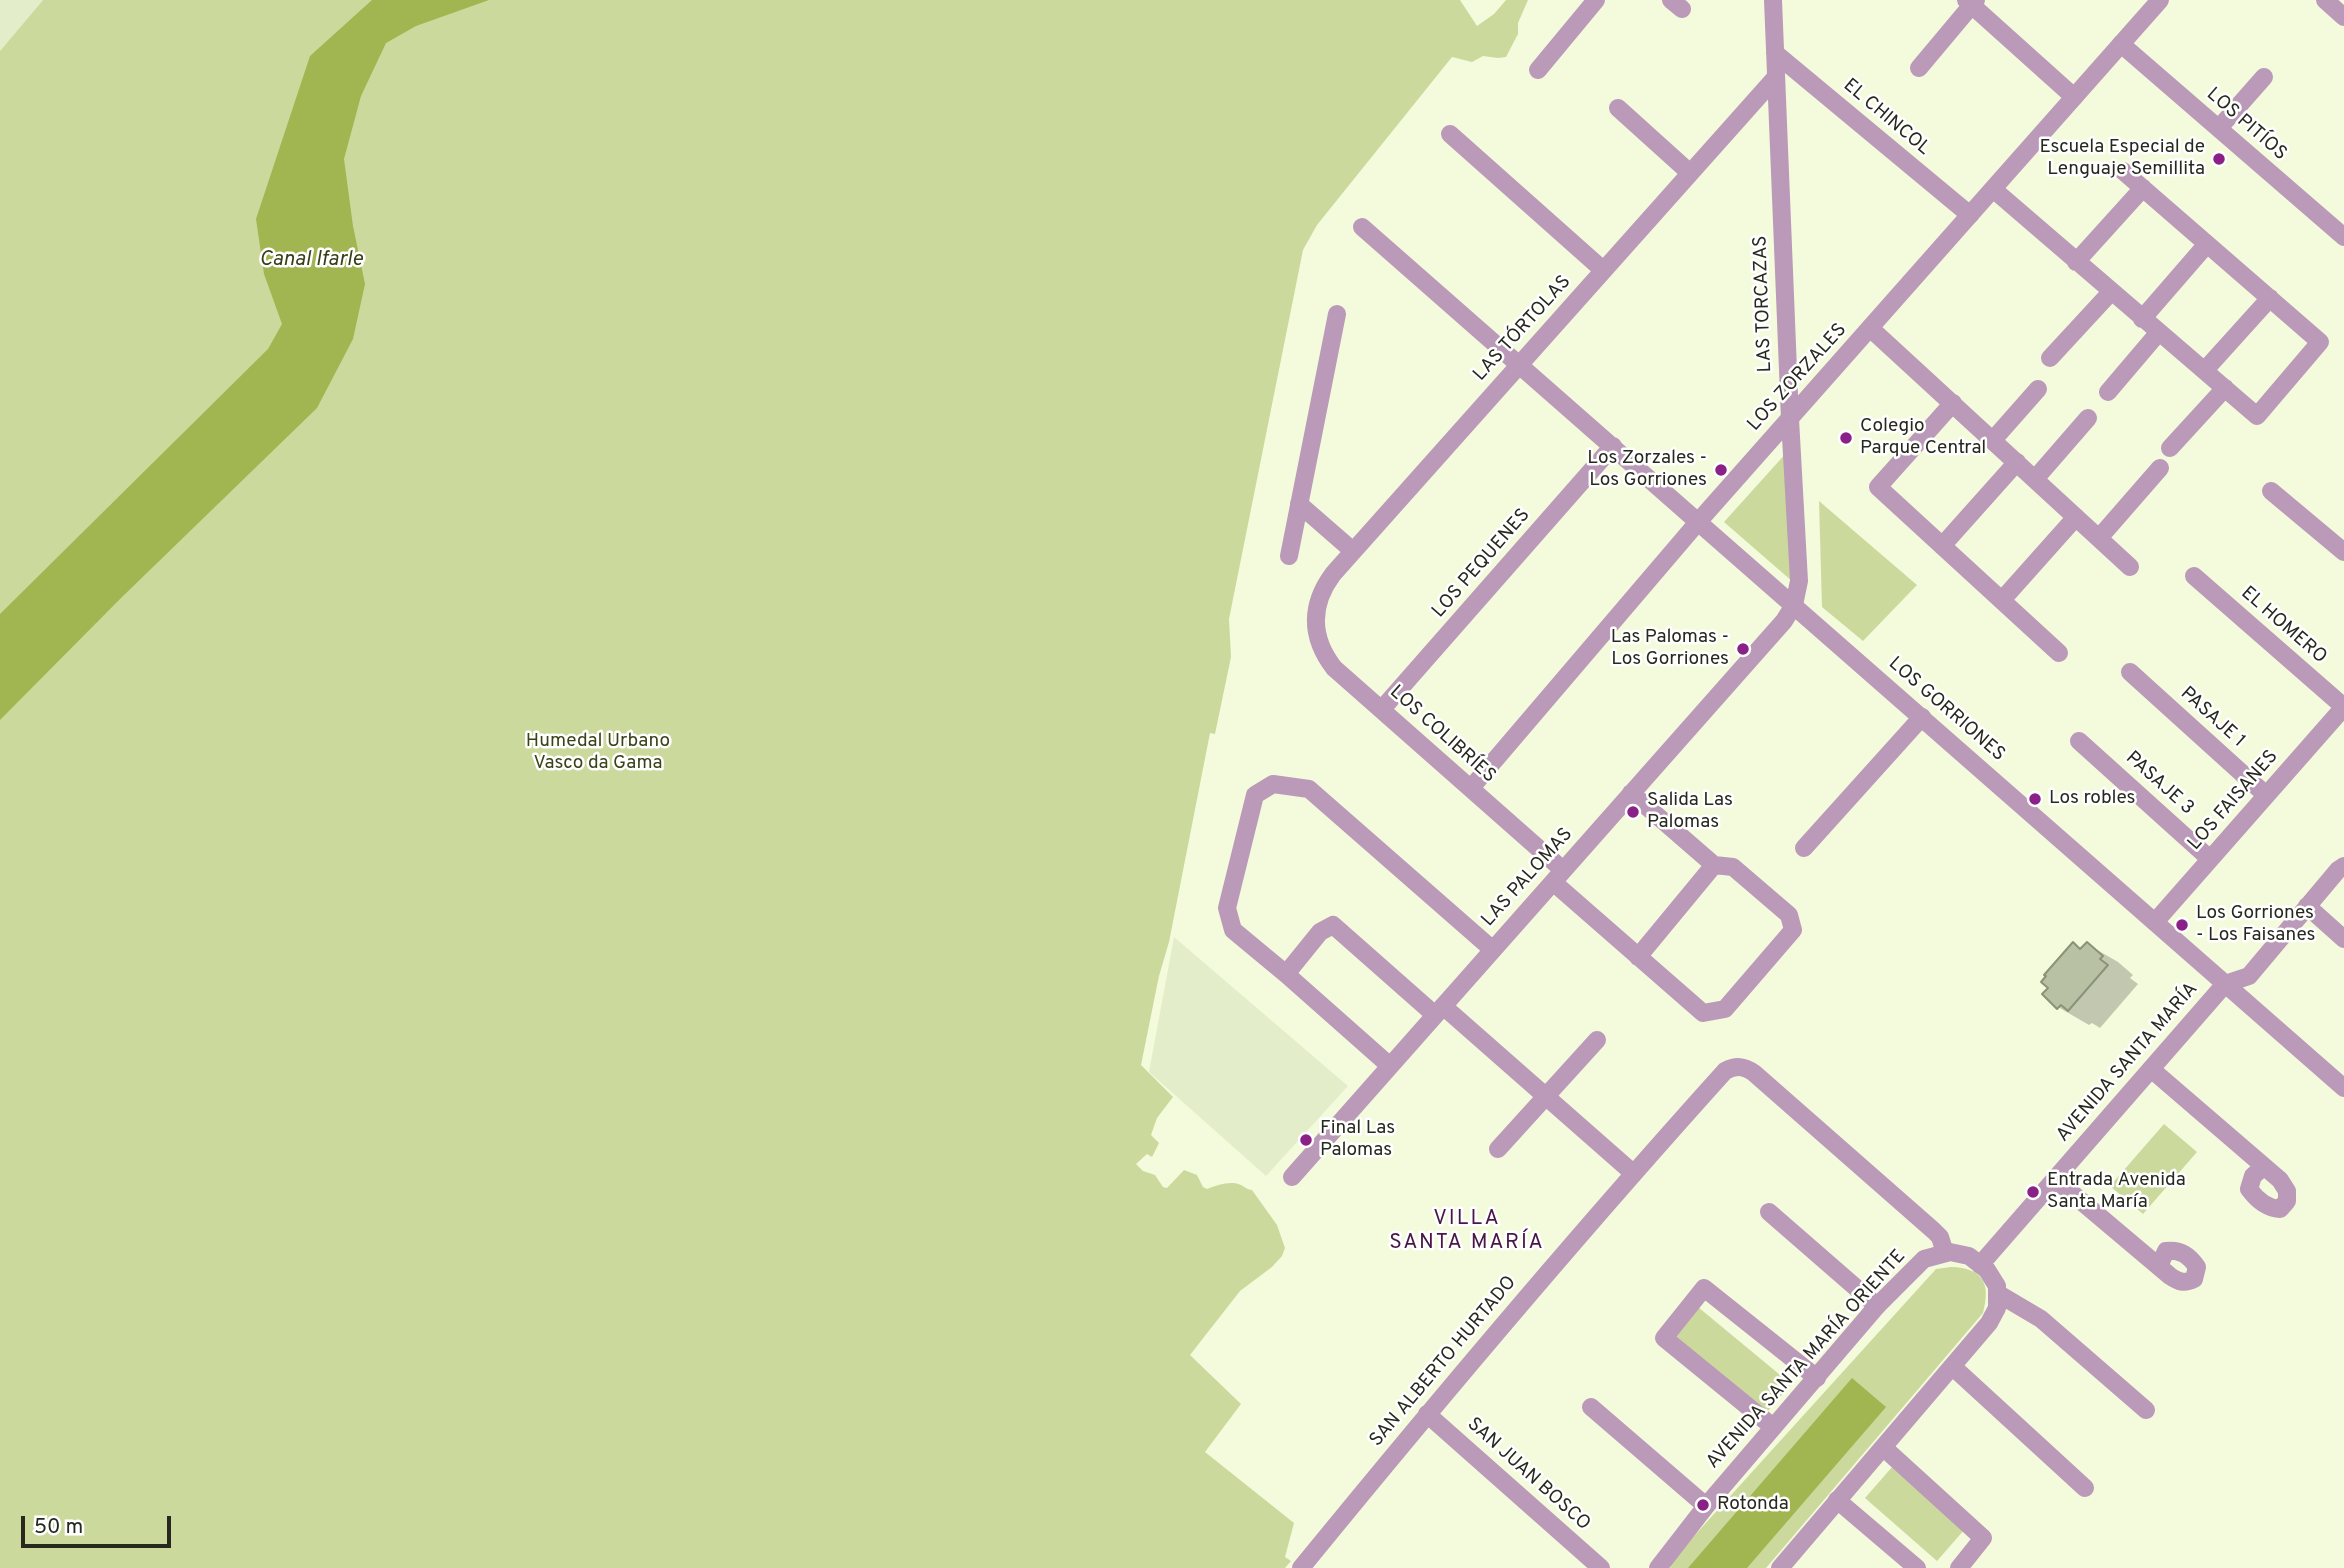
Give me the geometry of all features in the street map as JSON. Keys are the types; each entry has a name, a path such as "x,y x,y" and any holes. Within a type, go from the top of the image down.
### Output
{"street":[{"path":"1538,70 1596,0"},
{"name":"LAS TORCAZAS","path":"1773,0 1799,581 1794,605"},
{"name":"LOS ZORZALES","path":"1471,788 1698,522 2160,0"},
{"path":"2325,0 2344,17"},
{"path":"1919,68 1971,2 2074,97"},
{"name":"LOS PITÍOS","path":"2121,44 2344,237"},
{"name":"EL CHINCOL","path":"1775,53 1970,215"},
{"name":"LAS TÓRTOLAS","path":"1315,618 1316,606 1326,584 1353,551 1776,77"},
{"path":"2219,128 2264,77"},
{"path":"1618,108 1690,173"},
{"path":"1450,134 1603,270"},
{"path":"1993,189 2257,416 2320,342 2123,171"},
{"path":"2076,262 2143,188"},
{"name":"LOS GORRIONES","path":"1362,227 2344,1088"},
{"path":"2142,319 2207,244"},
{"path":"2050,358 2111,292"},
{"path":"2205,370 2270,299"},
{"path":"1289,555 1337,314"},
{"path":"1870,328 2130,567"},
{"path":"2108,392 2159,332"},
{"path":"2171,448 2225,388"},
{"path":"1993,440 2038,389"},
{"path":"1953,403 1878,487 2059,653"},
{"path":"2035,479 2088,418"},
{"name":"LOS PEQUENES","path":"1382,709 1613,446"},
{"path":"1942,546 2017,462"},
{"path":"2099,538 2160,468"},
{"path":"2271,491 2344,552"},
{"path":"1299,504 1353,551"},
{"path":"2002,600 2076,517"},
{"name":"EL HOMERO","path":"2193,576 2344,707"},
{"name":"LAS PALOMAS","path":"1292,1177 1784,621 1794,605"},
{"name":"LOS COLIBRÍES","path":"1315,618 1318,638 1334,668 1471,788 1638,957 1703,1013 1725,1009 1793,930 1789,915 1733,867 1714,865"},
{"name":"PASAJE 1","path":"2130,672 2266,795"},
{"name":"LOS FAISANES","path":"2155,922 2344,707"},
{"path":"1804,848 1922,717"},
{"name":"PASAJE 3","path":"2079,741 2210,859"},
{"path":"1390,1066 1233,930 1227,908 1255,795 1273,784 1309,789 1493,950"},
{"path":"1631,793 1714,865 1638,957"},
{"path":"2225,984 2249,976 2344,866"},
{"path":"2307,906 2344,939"},
{"path":"1286,974 1320,932 1334,925 1545,1096 1633,1173"},
{"name":"AVENIDA SANTA MARÍA","path":"1980,1265 2225,984"},
{"path":"1498,1149 1597,1040"},
{"name":"SAN ALBERTO HURTADO","path":"1301,1568 1427,1414 1633,1173 1725,1071 1738,1066 1754,1073 1934,1231 1944,1245 1945,1253"},
{"path":"2151,1069 2263,1167"},
{"path":"2055,1179 2159,1266"},
{"path":"1769,1212 1877,1306"},
{"path":"1780,1568 1953,1367 1989,1323 1997,1308 1997,1286 1992,1276 1969,1256 1945,1253"},
{"name":"AVENIDA SANTA MARÍA ORIENTE","path":"1658,1568 1706,1506 1877,1306 1924,1259 1945,1253"},
{"path":"1773,1427 1664,1338 1704,1288 1817,1378"},
{"path":"1997,1293 2041,1319 2146,1410"},
{"path":"1953,1367 2085,1488"},
{"path":"1591,1407 1706,1506"},
{"name":"SAN JUAN BOSCO","path":"1427,1414 1601,1568"},
{"path":"1884,1448 1983,1538 1959,1568"},
{"path":"1837,1500 1917,1568"}],"shaded area":[{"path":"0,0 43,0 0,51"},
{"path":"1174,937 1348,1086 1266,1176 1149,1072"}],"green space":[{"name":"Humedal Urbano Vasco da Gama","path":"43,0 1460,0 1477,26 1494,14 1506,0 1528,0 1518,23 1518,34 1506,57 1483,56 1472,62 1452,57 1317,225 1303,250 1229,619 1231,657 1215,734 1210,733 1169,942 1159,976 1141,1065 1173,1097 1157,1118 1151,1135 1159,1143 1152,1157 1147,1154 1136,1164 1143,1171 1155,1175 1163,1187 1167,1188 1184,1170 1197,1175 1207,1189 1233,1183 1252,1190 1277,1225 1285,1248 1272,1267 1240,1291 1190,1355 1241,1404 1205,1452 1294,1523 1285,1557 1291,1561 1285,1568 0,1568 0,51"},
{"path":"1788,451 1793,582 1724,522"},
{"path":"1819,501 1917,585 1863,641 1822,607"},
{"path":"2164,1124 2197,1152 2143,1214 2110,1186"},
{"path":"1951,1267 1971,1270 1982,1279 1986,1293 1983,1313 1766,1568 1670,1568 1675,1557 1936,1269"},
{"path":"1698,1307 1791,1384 1767,1412 1674,1336"},
{"path":"1893,1466 1965,1529 1937,1561 1865,1498"}],"water":[{"name":"Canal Ifarle","path":"372,0 489,0 416,26 386,43 361,96 344,159 353,226 365,284 353,339 317,408 0,720 0,614 268,349 282,324 264,274 256,219 310,56"},
{"path":"1852,1378 1886,1407 1747,1568 1688,1568"}],"building":[{"path":"2073,942 2080,949 2087,942 2103,956 2100,959 2108,965 2068,1011 2061,1005 2057,1009 2042,994 2048,988 2041,982"}],"place":[{"name":"Escuela Especial de Lenguaje Semillita","path":"2219,159"},
{"name":"Colegio Parque Central","path":"1846,438"},
{"name":"Los Zorzales - Los Gorriones","path":"1721,470"},
{"name":"Las Palomas - Los Gorriones","path":"1743,649"},
{"name":"Los robles","path":"2035,799"},
{"name":"Salida Las Palomas","path":"1633,812"},
{"name":"Los Gorriones - Los Faisanes","path":"2182,925"},
{"name":"Final Las Palomas","path":"1306,1140"},
{"name":"Entrada Avenida Santa María","path":"2033,1192"},
{"name":"Rotonda","path":"1703,1505"}],"district":[{"name":"VILLA SANTA MARÍA","path":"1467,1232"}]}
